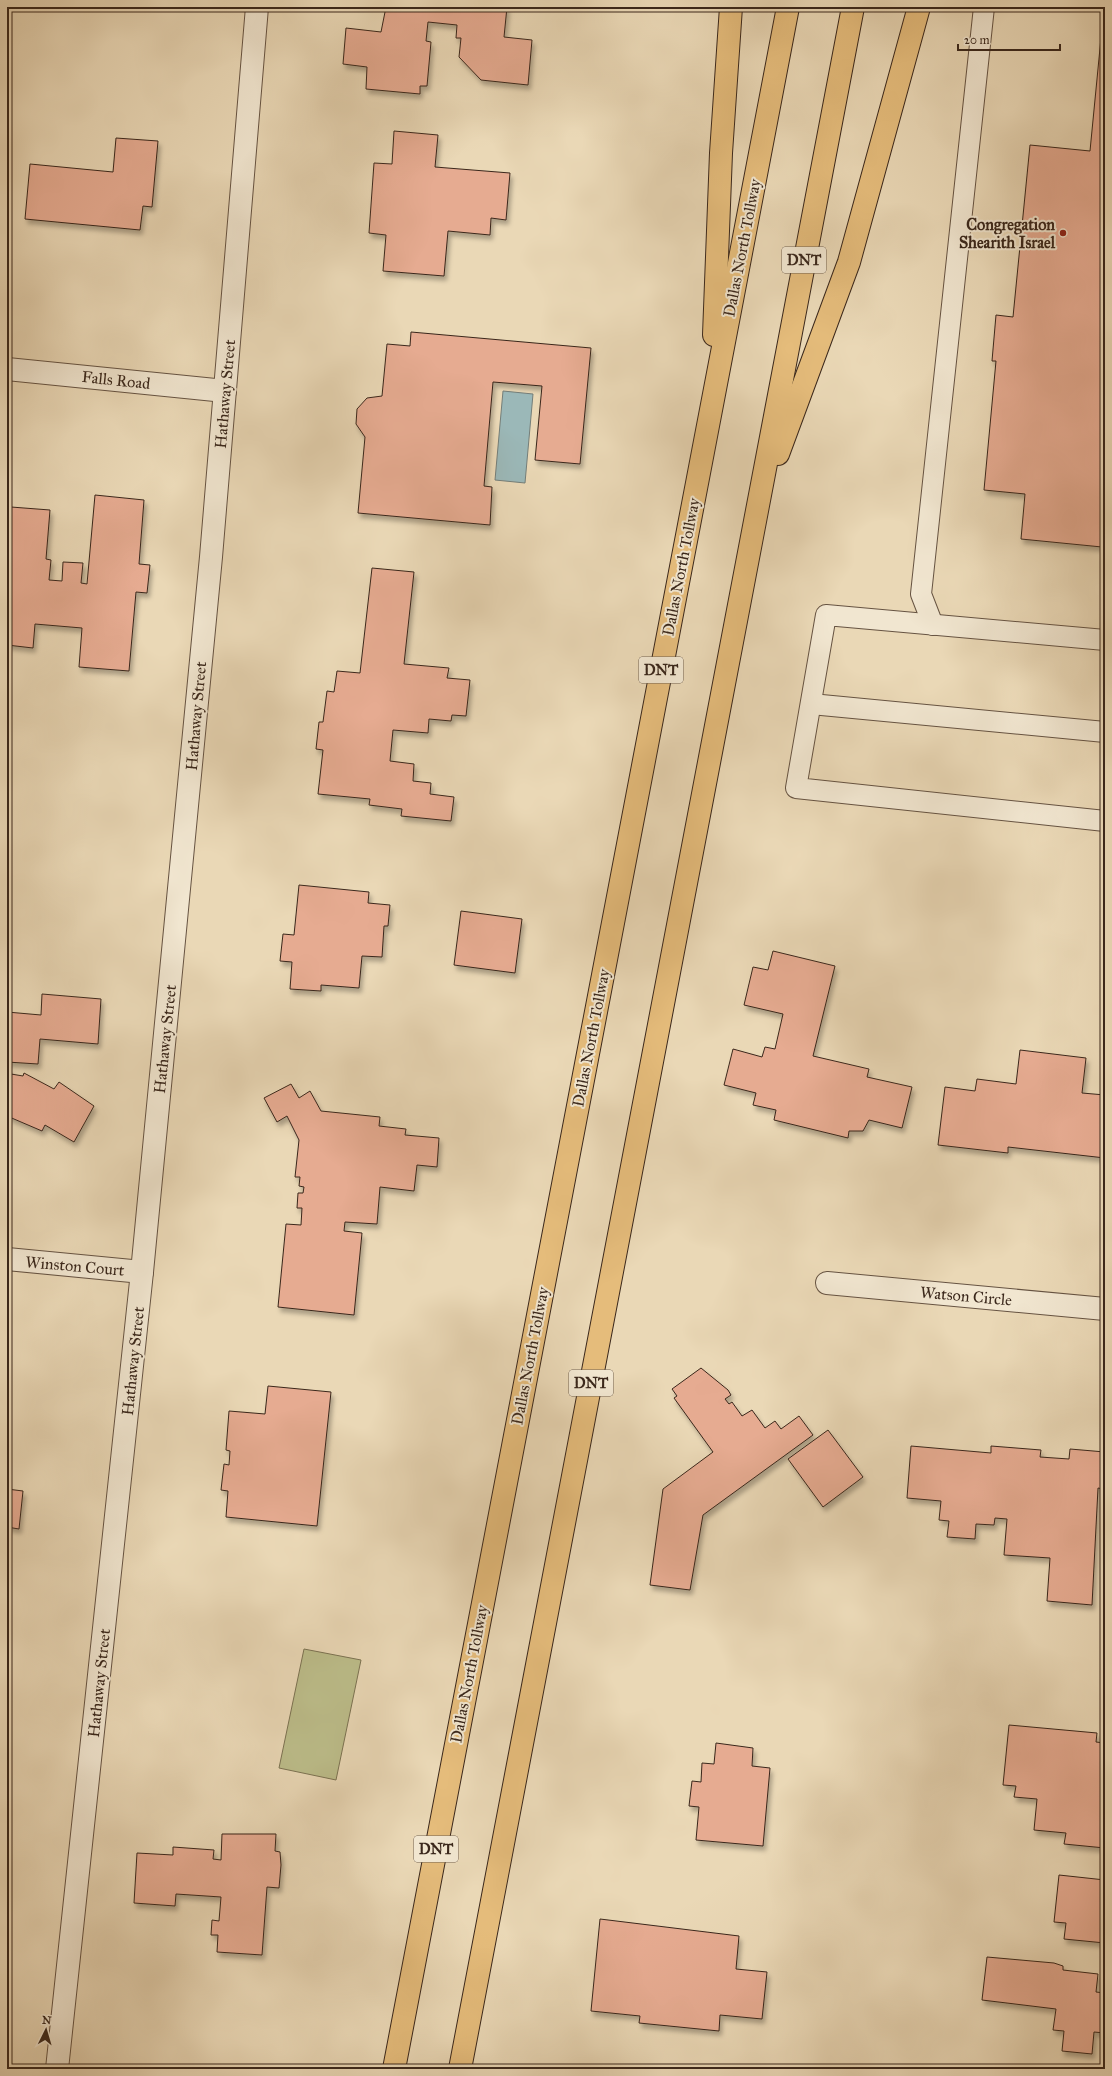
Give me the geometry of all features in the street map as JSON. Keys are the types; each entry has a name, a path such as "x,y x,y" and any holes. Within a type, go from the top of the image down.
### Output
{"highway":[{"path":"712,406 721,153 731,7"},
{"name":"Dallas North Tollway","path":"394,2069 788,7"},
{"name":"DNT","path":"460,2069 853,7"},
{"path":"756,513 849,262 919,7"}],"street":[{"name":"Hathaway Street","path":"57,2069 142,1272 211,557 257,7"},
{"name":"Falls Road","path":"7,369 225,391"},
{"name":"Winston Court","path":"7,1259 142,1272"},
{"name":"Watson Circle","path":"827,1282 1105,1309"}],"lane":[{"path":"933,624 921,594 984,7"},
{"path":"1105,640 826,615 796,788 1105,821"},
{"path":"811,704 1105,732"}],"green space":[{"path":"304,1649 361,1660 336,1780 279,1768"}],"water":[{"path":"503,391 533,394 525,483 495,480"}],"building":[{"path":"386,7 507,7 504,37 532,40 528,85 481,80 459,57 461,38 456,38 457,25 428,22 426,41 431,42 427,86 420,86 420,94 366,89 367,67 343,64 346,28 381,32"},
{"name":"Congregation Shearith Israel","path":"1104,7 1105,512 1102,547 1021,539 1025,494 984,490 996,361 992,361 996,315 1013,317 1030,145 1090,151"},
{"path":"394,131 438,135 435,167 510,173 506,220 491,218 490,235 448,231 444,276 383,271 386,235 369,233 374,163 392,164"},
{"path":"116,138 158,141 152,207 143,206 140,230 25,219 30,164 113,172"},
{"path":"411,332 591,348 580,464 535,460 542,386 493,382 484,486 492,487 490,525 358,513 365,437 356,424 357,409 367,398 382,396 387,344 410,346"},
{"path":"95,495 144,500 139,564 150,565 147,593 136,592 129,671 79,667 82,628 35,624 33,648 7,645 7,526 9,527 11,507 50,510 46,559 51,560 49,580 62,581 63,562 83,563 81,583 87,584"},
{"path":"372,568 414,572 404,664 449,668 447,678 470,680 466,716 452,715 451,721 429,719 428,733 393,730 390,761 414,764 413,781 431,783 430,794 454,797 451,821 401,816 402,809 369,805 370,799 318,794 323,750 316,749 319,722 323,722 327,691 334,692 337,671 360,673"},
{"path":"299,885 369,892 368,903 390,905 388,926 384,926 382,957 362,956 359,988 321,985 321,991 290,989 292,962 280,961 283,934 294,935"},
{"path":"461,911 522,919 515,973 454,965"},
{"path":"773,951 835,966 813,1056 869,1069 867,1077 912,1087 902,1128 869,1120 863,1131 849,1131 848,1138 774,1120 776,1110 753,1105 756,1093 724,1085 733,1049 762,1057 765,1047 775,1049 783,1014 744,1005 753,967 768,970"},
{"path":"42,994 101,999 98,1044 40,1039 38,1064 7,1062 7,1012 41,1015"},
{"path":"1020,1050 1086,1058 1082,1093 1105,1095 1105,1158 1008,1147 1008,1153 938,1145 945,1087 975,1091 977,1079 1016,1084"},
{"path":"7,1069 11,1070 11,1074 23,1076 24,1073 54,1089 59,1082 94,1106 74,1142 45,1125 42,1131 7,1116"},
{"path":"291,1084 299,1098 310,1091 321,1111 380,1117 379,1126 406,1129 405,1135 439,1138 437,1167 417,1165 414,1191 380,1187 377,1224 345,1222 344,1231 362,1233 354,1315 278,1307 286,1224 301,1225 302,1208 297,1208 298,1193 303,1193 304,1187 299,1186 300,1177 295,1177 299,1140 287,1116 277,1122 264,1098"},
{"path":"701,1368 728,1390 731,1395 725,1399 729,1404 732,1402 742,1416 752,1410 765,1428 775,1421 781,1429 799,1416 813,1435 703,1515 690,1590 650,1585 663,1489 713,1452 674,1398 677,1396 672,1389"},
{"path":"268,1386 331,1392 317,1526 226,1517 228,1491 221,1490 224,1464 229,1465 230,1451 226,1450 229,1411 265,1414"},
{"path":"828,1430 863,1477 823,1507 788,1459"},
{"path":"911,1446 991,1453 991,1446 1041,1450 1040,1457 1069,1459 1070,1449 1105,1452 1103,1489 1098,1488 1092,1605 1047,1601 1050,1558 1004,1555 1007,1519 995,1518 994,1525 976,1524 975,1539 947,1537 949,1521 939,1520 941,1501 907,1498"},
{"path":"7,1489 23,1491 19,1529 7,1527"},
{"path":"1009,1725 1097,1733 1096,1742 1105,1743 1105,1848 1064,1844 1066,1833 1034,1830 1037,1799 1014,1797 1016,1786 1003,1785"},
{"path":"716,1743 753,1748 752,1766 770,1768 763,1846 696,1840 699,1807 689,1806 692,1781 701,1782 702,1763 714,1764"},
{"path":"222,1834 276,1834 275,1851 280,1852 281,1865 279,1888 267,1887 262,1955 217,1952 218,1935 211,1935 212,1920 219,1921 221,1897 176,1894 175,1906 134,1903 137,1853 173,1855 173,1847 214,1850 213,1859 221,1860"},
{"path":"1059,1875 1105,1880 1105,1943 1064,1939 1066,1923 1054,1922"},
{"path":"600,1919 739,1936 736,1969 767,1972 762,2019 720,2015 719,2031 639,2023 640,2016 591,2011"},
{"path":"987,1957 1054,1963 1063,1966 1063,1970 1098,1974 1096,1992 1105,1993 1105,2033 1094,2032 1092,2054 1062,2051 1064,2031 1053,2030 1056,2009 982,2000"}],"place":[{"name":"Congregation Shearith Israel","path":"1063,233"}]}
